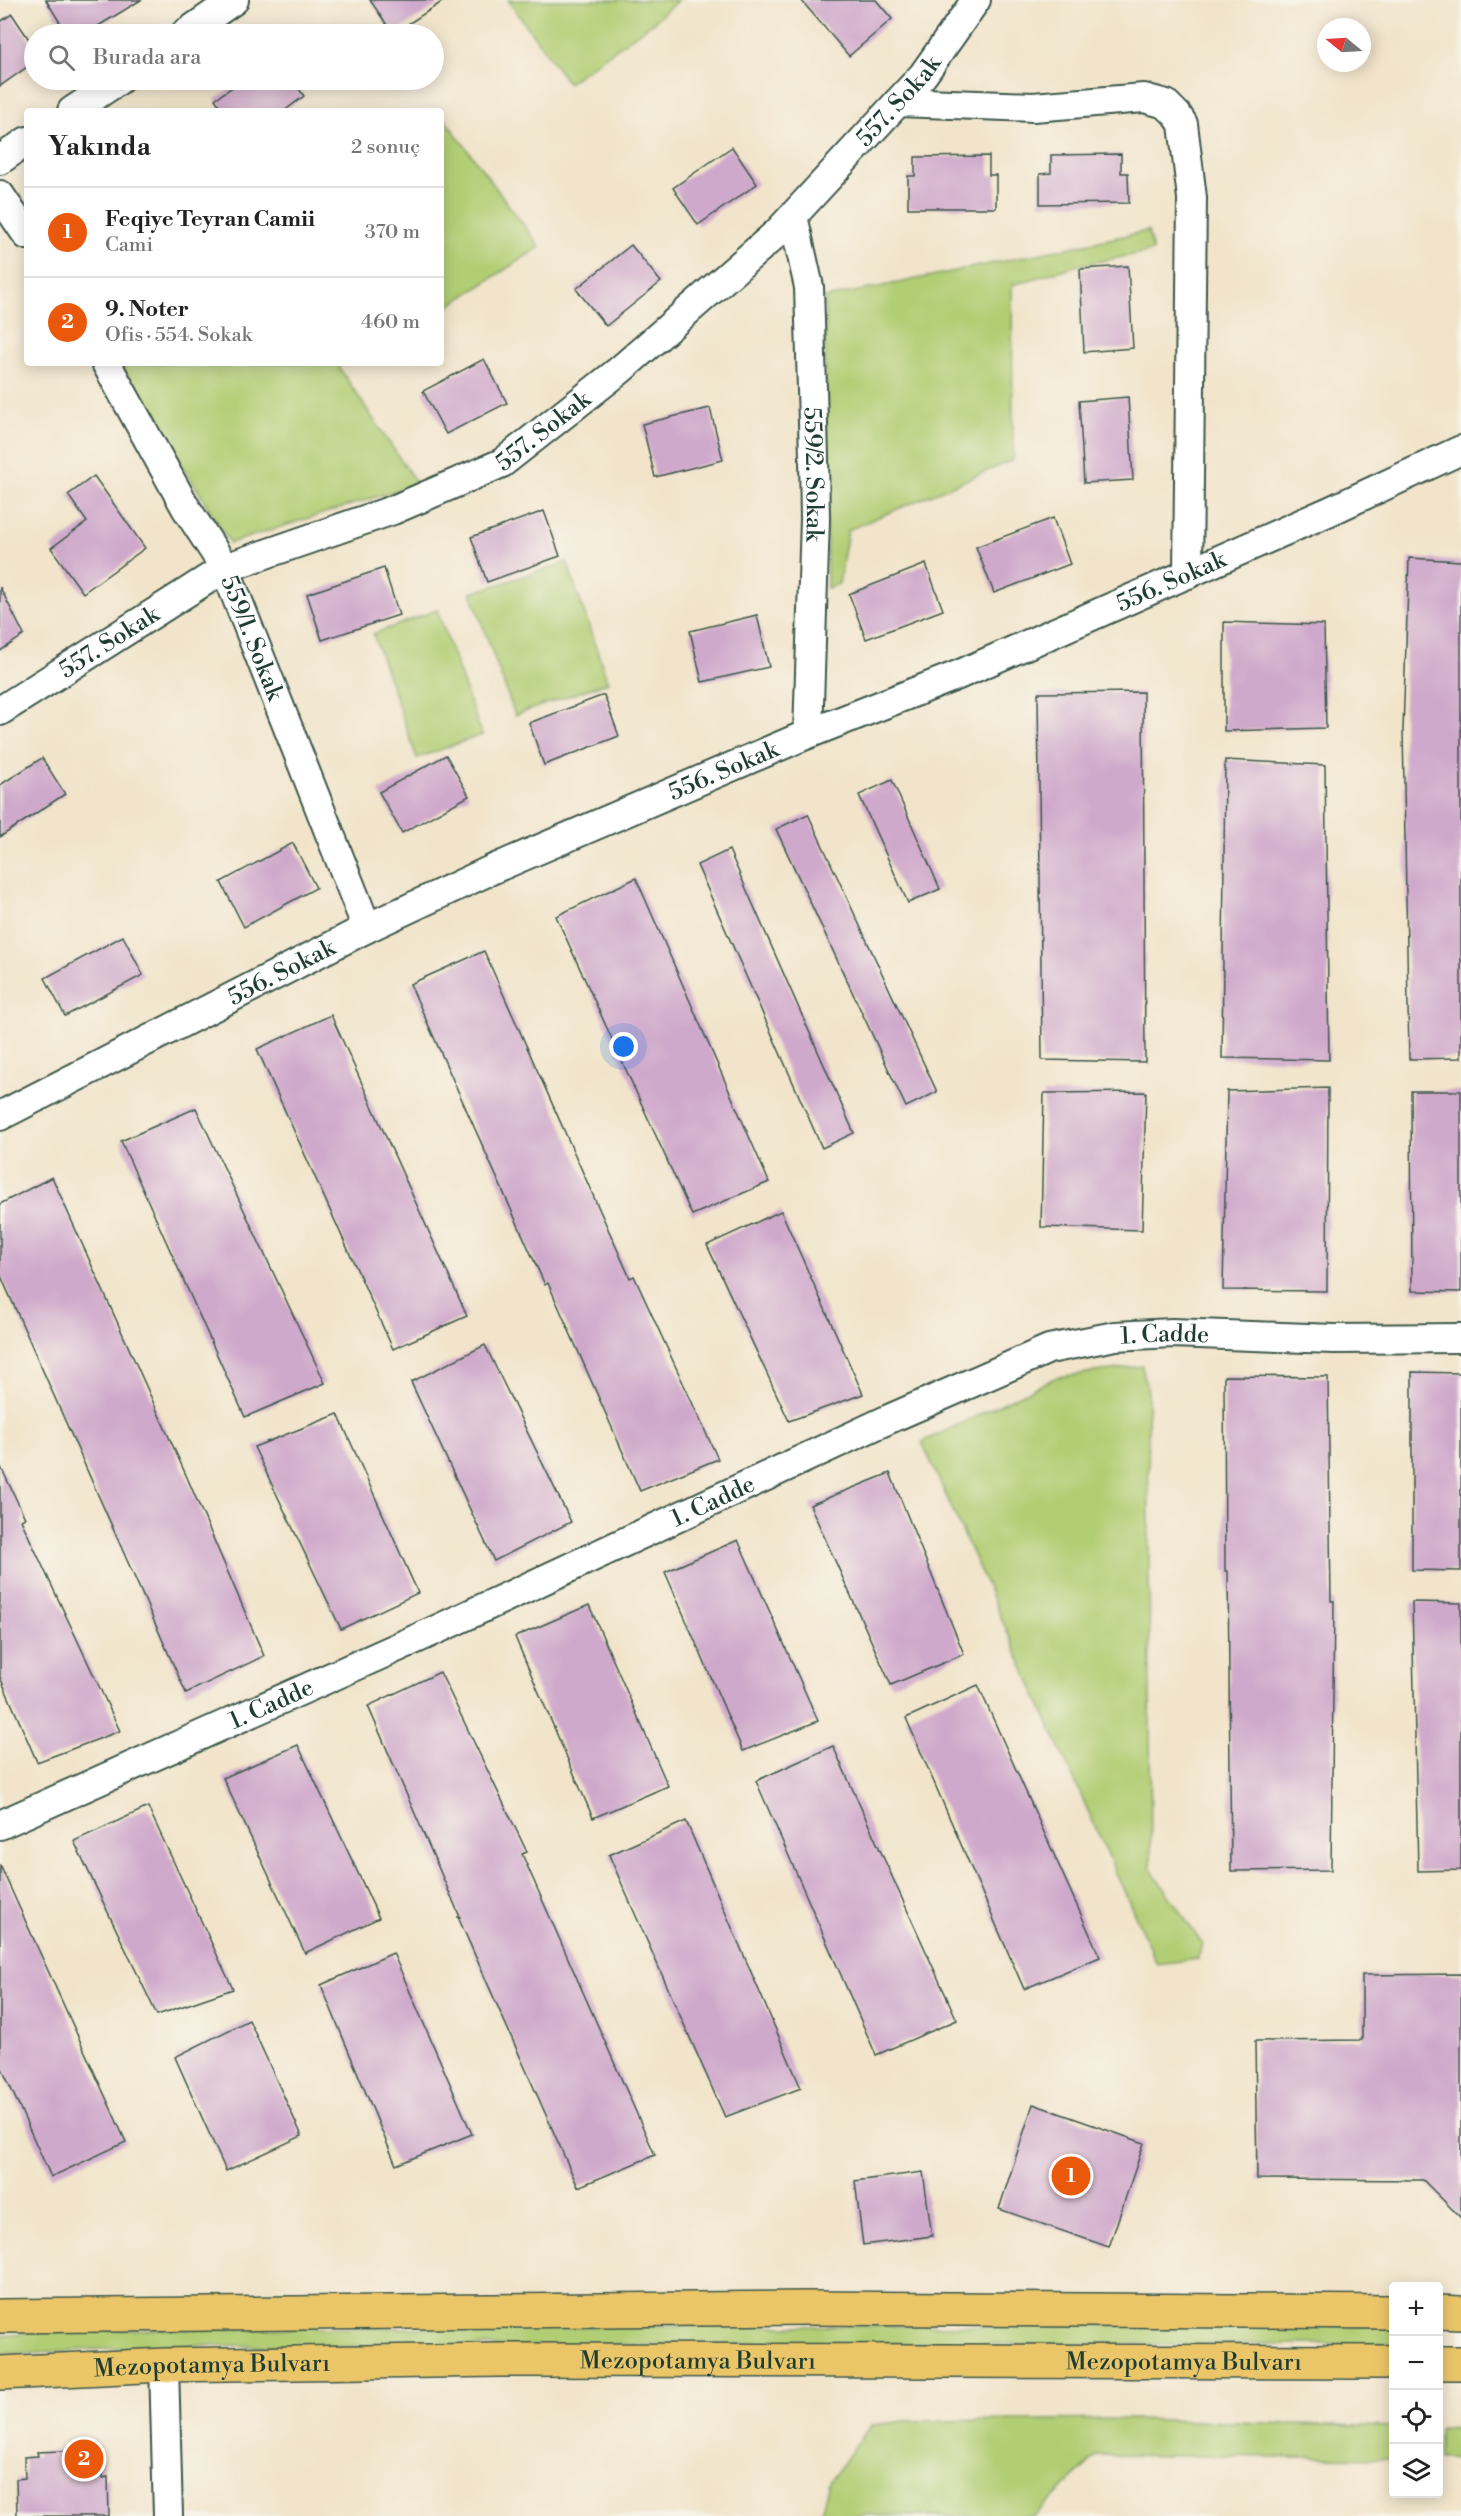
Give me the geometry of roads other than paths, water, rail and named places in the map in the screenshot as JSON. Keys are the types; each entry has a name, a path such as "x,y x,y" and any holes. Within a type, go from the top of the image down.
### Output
{"main road":[{"name":"Mezopotamya Bulvarı","path":"0,2316 807,2308 1389,2312"},
{"path":"1443,2312 1461,2313"},
{"name":"Mezopotamya Bulvarı","path":"0,2373 164,2365 500,2360 1389,2362"},
{"path":"1443,2363 1461,2363"}],"street":[{"path":"199,24 234,0"},
{"name":"557. Sokak","path":"0,711 225,568 393,510 502,463 620,370 778,232 923,75 962,6"},
{"path":"77,108 104,90"},
{"path":"898,102 1033,107 1144,98 1166,104 1178,115 1183,124 1192,198 1188,574"},
{"path":"0,160 24,143"},
{"path":"0,195 24,231"},
{"name":"559/2. Sokak","path":"793,216 809,287 813,400 815,519 808,734"},
{"name":"559/1. Sokak","path":"108,366 186,508 225,568 368,928"},
{"name":"556. Sokak","path":"0,1116 368,928 491,870 808,734 958,675 1461,450"},
{"name":"1. Cadde","path":"0,1825 425,1635 878,1424 1049,1349 1115,1336 1172,1333 1334,1339 1461,1338"},
{"path":"164,2365 168,2516"}],"place":[{"name":"Feqiye Teyran Camii","path":"1071,2176"},
{"name":"9. Noter","path":"84,2459"}]}
